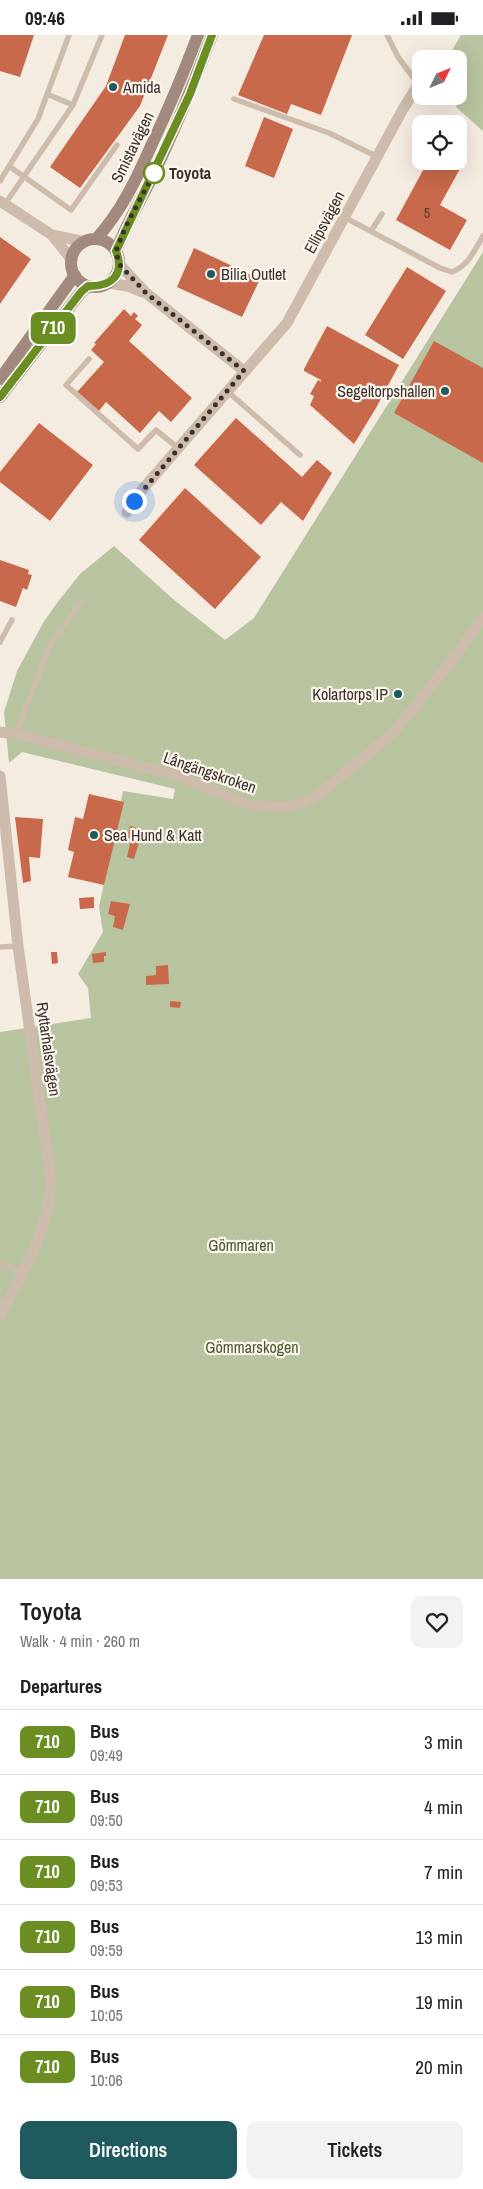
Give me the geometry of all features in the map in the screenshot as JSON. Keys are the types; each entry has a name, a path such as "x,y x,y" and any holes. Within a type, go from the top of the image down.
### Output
{"street":[{"name":"Smistavägen","path":"90,241 114,219 142,166 178,88 198,35"},
{"name":"Smistavägen","path":"116,251 190,94 212,35"},
{"name":"Ellipsvägen","path":"127,512 141,491 287,323 412,96"},
{"path":"2,202 52,235 72,260 75,275 81,282 88,286 100,287 109,283 116,276 119,264 116,251 105,241 90,241 52,235"},
{"path":"72,260 76,250 90,241"},
{"path":"119,264 146,293 244,371"},
{"path":"0,379 75,275"},
{"path":"109,283 127,286 146,293"},
{"path":"0,397 81,292 88,286"},
{"name":"Långängskroken","path":"0,732 16,734 175,775 252,806 290,807 318,795 393,733 481,625"},
{"name":"Ryttarhalsvägen","path":"0,775 18,946 51,1182 47,1217 38,1244 0,1316"}],"lane":[{"path":"0,181 38,119 69,35"},
{"path":"2,202 24,175 73,105 102,35"},
{"path":"387,35 398,57 412,73"},
{"path":"47,94 73,105"},
{"path":"234,99 329,133 378,157"},
{"path":"9,166 72,210 117,145"},
{"path":"371,231 382,214"},
{"path":"344,217 452,272 461,268 469,261 483,236"},
{"path":"89,359 66,385 138,449 156,430 178,448"},
{"path":"226,391 300,455"},
{"path":"16,734 50,645 81,602"},
{"path":"0,642 12,620"},
{"path":"0,947 18,946"},
{"path":"0,1263 24,1272"}],"green space":[{"path":"461,35 483,35 483,131 456,107 457,105 468,105 468,50 452,50"},
{"name":"Gömmarskogen","path":"483,252 483,1579 0,1579 0,1032 91,1018 88,988 78,974 103,932 99,907 123,791 173,799 175,789 22,752 9,763 4,712 17,671 43,623 57,603 80,574 114,546 173,599 225,640 254,618"}],"building":[{"path":"0,35 34,35 20,77 0,71"},
{"path":"125,35 168,35 140,106 80,188 50,167 106,86"},
{"path":"264,35 352,35 321,115 291,104 287,114 238,95"},
{"path":"264,117 293,129 274,178 245,166"},
{"path":"423,170 459,170 440,205 467,220 450,250 396,220"},
{"path":"0,237 31,259 0,304"},
{"path":"194,248 260,279 242,317 177,287"},
{"path":"407,267 446,291 403,359 365,335"},
{"path":"124,309 131,316 134,312 138,316 135,319 142,325 129,341 192,398 171,422 159,411 140,433 106,402 99,411 77,392 104,362 91,350 96,344 94,343"},
{"path":"327,326 399,365 354,444 310,405 314,396 310,394 318,380 321,382 321,380 304,371 304,369"},
{"name":"Segeltorpshallen","path":"434,341 483,368 483,463 394,413"},
{"path":"236,418 302,477 317,460 332,473 303,521 281,502 261,525 194,465"},
{"path":"39,423 93,465 50,521 0,482 0,472"},
{"path":"185,488 261,557 215,609 139,540"},
{"path":"0,560 29,570 28,574 32,575 27,590 23,588 16,607 0,601"},
{"name":"Sea Hund & Katt","path":"89,794 124,802 104,885 68,877 74,852 68,850 75,817 83,819"},
{"path":"15,817 43,819 40,858 29,857 31,881 23,883"},
{"path":"130,826 143,829 134,859 127,857 131,839 127,838"},
{"path":"94,897 94,908 80,909 79,898"},
{"path":"111,901 130,904 123,930 113,927 115,916 108,914"},
{"path":"51,952 57,952 58,963 52,964"},
{"path":"106,952 104,962 93,963 92,954"},
{"path":"168,965 169,984 146,985 146,976 156,975 156,966"},
{"path":"170,1001 181,1002 180,1008 170,1007"}],"bus line":[{"name":"710","path":"0,397 81,292 88,286 100,287 109,283 116,276 119,264 116,251 125,228 155,171 190,94 212,35"}],"place":[{"name":"Amida","path":"113,87"},
{"name":"Toyota","path":"154,173"},
{"name":"Bilia Outlet","path":"211,274"},
{"name":"Segeltorpshallen","path":"445,391"},
{"name":"Kolartorps IP","path":"398,694"},
{"name":"Sea Hund & Katt","path":"94,835"}],"route":[{"path":"134,501 244,371 146,293 119,264 116,251 125,228 155,171 154,173"}],"park label":[{"name":"Gömmaren","path":"241,1245"}]}
